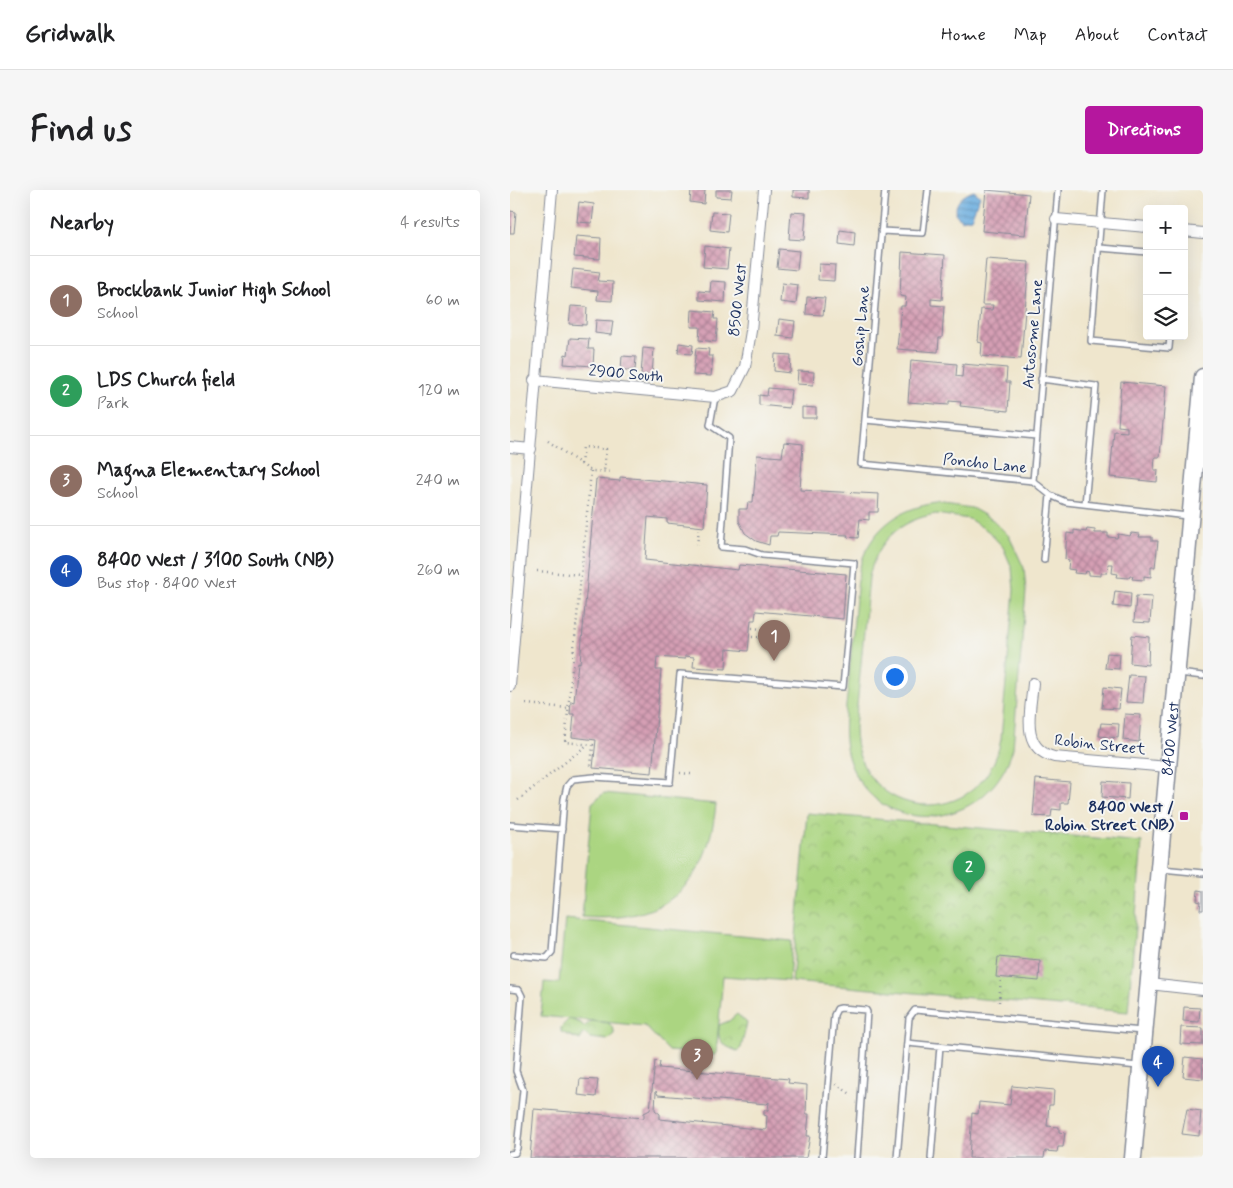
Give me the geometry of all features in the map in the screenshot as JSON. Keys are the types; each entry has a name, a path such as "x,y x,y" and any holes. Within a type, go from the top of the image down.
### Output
{"main road":[{"name":"8400 West","path":"1133,1158 1176,673 1197,517 1203,378"}],"street":[{"path":"510,686 531,449 534,380 552,190"},
{"name":"8500 West","path":"715,397 733,391 745,367 751,331 764,190"},
{"path":"1056,219 1143,228"},
{"path":"1188,231 1203,233"},
{"name":"2900 South","path":"534,380 715,397"},
{"path":"510,447 531,449"},
{"name":"Robin Street","path":"1033,683 1030,724 1033,743 1041,752 1054,757 1168,767"},
{"path":"1149,984 1203,990"}],"lane":[{"name":"Goship Lane","path":"861,464 885,190"},
{"path":"881,231 923,233 928,190"},
{"name":"Autosome Lane","path":"1033,481 1058,190"},
{"path":"1103,190 1102,223 1091,341 1169,348 1170,340"},
{"path":"1100,248 1143,252"},
{"path":"1041,379 1096,386 1085,504"},
{"path":"514,956 550,957 564,799 567,786 573,779 592,776 670,782 680,674 843,687 854,563 762,555 746,549 721,547 729,438 710,425 715,397"},
{"path":"865,420 1036,436"},
{"name":"Poncho Lane","path":"861,464 1033,481 1050,495 1066,502 1197,517"},
{"path":"1044,560 1050,495"},
{"path":"1176,673 1203,676"},
{"path":"510,824 562,829"},
{"path":"1159,868 1203,873"},
{"path":"510,989 519,990 522,996 516,1071 522,1090 517,1148 514,1153 510,1154"},
{"path":"822,1158 835,1012 841,1008 867,1010 857,1158"},
{"path":"897,1158 909,1018 915,1010 1144,1031"},
{"path":"907,1043 1141,1066"},
{"path":"931,1158 940,1046"}],"path":[{"path":"548,441 591,471 613,472"},
{"path":"581,464 583,446 606,449 604,472"},
{"path":"591,471 565,742 593,744 591,766"},
{"path":"697,545 699,529"},
{"path":"537,571 581,575"},
{"path":"752,628 770,630"},
{"path":"752,637 770,638"},
{"path":"526,704 568,708"},
{"path":"518,800 588,744"},
{"path":"999,1002 1001,978"},
{"path":"829,1079 861,1100"}],"green space":[{"path":"937,503 972,508 993,520 1009,536 1024,568 1026,591 1013,748 1000,776 982,797 958,810 933,816 907,814 883,805 863,786 849,760 845,739 846,708 859,570 870,544 887,524 909,510","holes":["936,514 969,519 988,531 1003,547 1012,568 1014,590 1001,739 990,770 971,791 948,802 922,805 897,798 876,783 861,760 855,728 869,577 873,564 884,543 892,534 911,521"]},
{"path":"604,793 716,804 711,833 703,857 692,878 677,894 659,906 637,914 611,918 582,917 592,803"},
{"path":"807,813 1142,842 1128,1012 792,982"},
{"path":"565,919 792,941 789,981 723,976 716,1055 669,1051 645,1026 541,1016 544,982 559,983"},
{"path":"737,1014 747,1023 741,1048 737,1051 724,1045 719,1035 719,1025 729,1021"},
{"path":"569,1019 581,1023 584,1027 591,1021 609,1023 614,1030 614,1034 607,1040 590,1038 584,1033 580,1040 561,1032 561,1027"}],"water":[{"path":"974,191 980,196 971,218 961,220 955,213 957,205 963,196"}],"building":[{"path":"691,190 705,190 704,204 690,202"},
{"path":"716,190 732,190 731,198 716,197"},
{"path":"793,190 809,190 809,198 793,197"},
{"path":"986,190 1029,194 1025,235 982,231"},
{"path":"579,202 594,204 592,223 577,222"},
{"path":"510,211 516,212 514,233 510,233"},
{"path":"712,212 729,213 727,232 710,230"},
{"path":"791,212 806,213 804,240 789,239"},
{"path":"840,230 855,232 854,246 839,244"},
{"path":"576,236 601,238 600,259 574,257"},
{"path":"705,246 729,249 727,269 703,267"},
{"path":"779,249 799,251 797,270 777,268"},
{"path":"902,252 945,255 942,300 931,299 931,305 944,306 942,338 939,338 938,352 897,349 901,306 905,306 906,297 900,296"},
{"path":"986,259 1029,262 1021,359 981,356 982,343 978,342 981,309 992,310 993,305 982,305"},
{"path":"819,264 835,265 834,281 818,280"},
{"path":"573,269 600,272 598,281 613,282 612,301 597,300 598,291 571,288"},
{"path":"711,281 726,282 725,302 699,300 699,291 710,292"},
{"path":"782,283 798,285 796,304 780,302"},
{"path":"807,297 825,298 823,315 806,314"},
{"path":"571,306 587,307 586,325 569,324"},
{"path":"692,310 715,312 714,319 718,319 716,342 699,340 700,327 691,327"},
{"path":"779,319 795,321 793,338 777,336"},
{"path":"596,320 613,321 611,335 595,333"},
{"path":"570,338 589,339 588,349 594,349 593,366 564,364 565,354 568,355"},
{"path":"679,343 693,345 692,354 678,353"},
{"path":"643,348 654,349 652,375 641,375"},
{"path":"696,348 709,349 708,356 713,356 711,376 693,375"},
{"path":"775,354 791,355 790,373 774,371"},
{"path":"622,356 636,357 635,370 621,370"},
{"path":"911,360 957,364 956,376 962,377 963,364 1007,368 1006,382 1010,382 1008,411 960,406 961,402 949,401 949,405 908,402"},
{"path":"798,371 814,372 813,385 797,384"},
{"path":"1121,382 1166,386 1160,457 1155,457 1154,470 1158,470 1157,482 1110,477 1114,431 1127,432 1127,427 1118,426"},
{"path":"768,388 791,390 789,408 759,405 759,395 767,396"},
{"path":"802,407 816,408 816,418 802,418"},
{"path":"784,442 803,444 800,490 879,494 878,512 869,512 869,520 860,519 858,538 847,537 848,535 778,532 777,536 770,536 769,545 756,541 745,533 739,521 739,509 747,509 748,502 753,502 757,455 782,457"},
{"path":"620,477 707,485 704,527 667,523 667,519 648,517 645,560 738,570 739,565 846,574 843,619 756,611 755,620 751,620 748,651 727,649 726,669 693,667 694,657 685,656 685,659 657,657 656,670 661,670 652,773 593,768 596,740 572,737 574,714 570,714 571,701 574,702 578,662 580,663 596,479 620,481"},
{"path":"1087,529 1095,530 1095,533 1108,533 1108,537 1117,538 1118,534 1130,536 1131,533 1140,534 1139,537 1152,537 1152,541 1158,541 1155,567 1151,567 1151,577 1144,576 1144,580 1132,579 1133,576 1129,578 1117,577 1118,574 1112,573 1113,564 1108,564 1107,573 1101,573 1101,576 1089,575 1089,572 1086,571 1085,574 1074,573 1075,570 1068,569 1069,560 1065,559 1067,533 1074,534 1074,530 1086,532"},
{"path":"1115,591 1131,593 1130,608 1113,606"},
{"path":"1136,596 1152,597 1150,623 1134,622"},
{"path":"1132,635 1149,637 1148,665 1130,663"},
{"path":"1107,653 1120,654 1119,669 1105,668"},
{"path":"1129,675 1145,676 1143,703 1126,702"},
{"path":"1104,687 1121,689 1119,709 1102,708"},
{"path":"1125,714 1141,715 1139,742 1123,740"},
{"path":"1101,723 1119,724 1118,738 1099,736"},
{"path":"1036,779 1070,782 1068,803 1061,803 1061,810 1052,809 1051,817 1033,816"},
{"path":"1103,781 1129,783 1128,799 1102,797"},
{"path":"1198,890 1203,891 1203,910 1200,910 1201,902 1197,901"},
{"path":"998,957 1040,961 1039,981 996,977"},
{"path":"1184,1007 1200,1008 1199,1022 1183,1021"},
{"path":"1181,1027 1203,1028 1203,1045 1180,1044"},
{"path":"1185,1057 1202,1059 1203,1079 1183,1077"},
{"path":"655,1061 660,1062 659,1068 789,1079 788,1083 807,1085 806,1114 809,1114 807,1136 810,1136 806,1158 530,1158 534,1109 644,1118 644,1113 650,1110","holes":["656,1091 658,1095 767,1104 769,1102 768,1110 764,1110 764,1115 767,1116 766,1130 660,1119 660,1114 655,1110"]},
{"path":"580,1079 598,1080 596,1097 578,1095"},
{"path":"1012,1086 1054,1090 1053,1105 1049,1105 1047,1126 1059,1127 1059,1132 1065,1133 1063,1147 1058,1147 1057,1152 1045,1151 1044,1158 969,1158 972,1113 978,1114 979,1102 1010,1105"},
{"path":"1187,1109 1201,1111 1199,1136 1182,1134"}],"place":[{"name":"Brockbank Junior High School","path":"774,661"},
{"name":"8400 West / Robin Street (NB)","path":"1184,816"},
{"name":"LDS Church field","path":"969,892"},
{"name":"Magna Elementary School","path":"697,1080"},
{"name":"8400 West / 3100 South (NB)","path":"1158,1087"}]}
